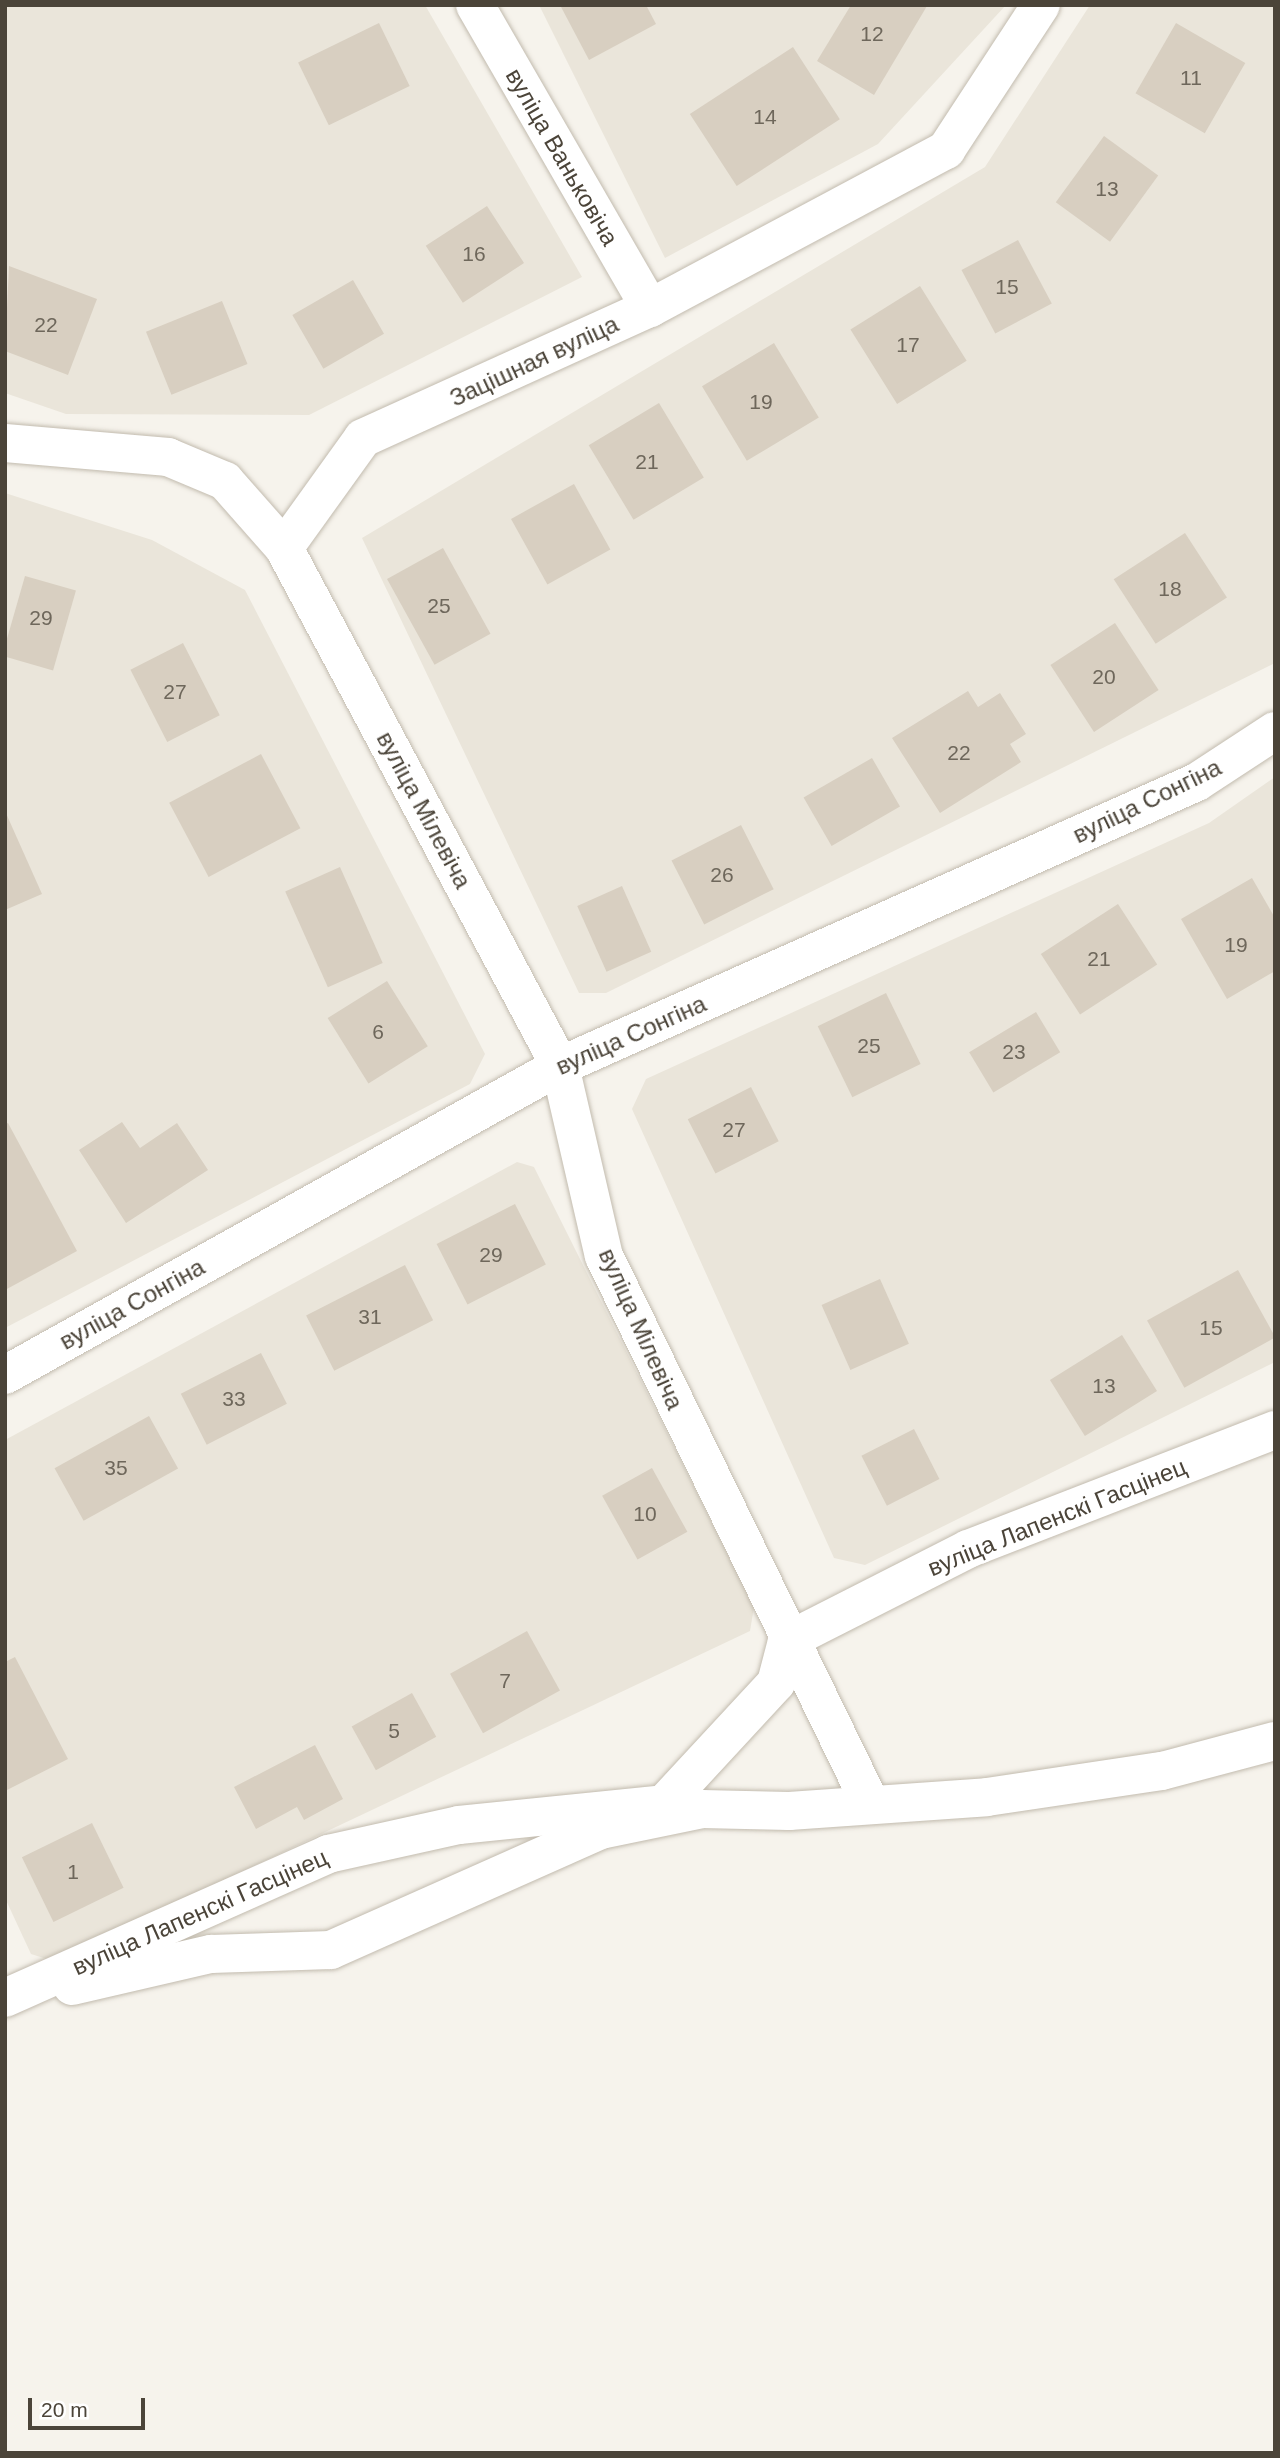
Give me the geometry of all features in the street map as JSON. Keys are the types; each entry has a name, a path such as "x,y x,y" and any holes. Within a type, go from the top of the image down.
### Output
{"street":[{"name":"вуліца Ваньковіча","path":"475,5 650,308"},
{"name":"Зацішная вуліца","path":"285,548 363,438 650,308 946,150 1041,5"},
{"path":"5,443 168,457 225,481 285,548"},
{"name":"вуліца Мілевіча","path":"285,548 560,1066 604,1256 787,1641 871,1805"},
{"name":"вуліца Сонгіна","path":"5,1375 560,1066 1197,782 1275,731"},
{"name":"вуліца Лапенскі Гасцінец","path":"5,1999 328,1854 459,1825 664,1804 776,1683 787,1641 968,1549 1275,1430"},
{"path":"5,1999 211,1954 331,1950 601,1830 702,1809 871,1805 1080,1785 1275,1741"}],"shaded area":[{"path":"5,5 425,5 582,277 309,415 66,414 5,393"},
{"path":"539,5 1006,5 878,144 665,258"},
{"path":"1090,5 1275,5 1275,663 606,993 579,993 362,538 985,167"},
{"path":"5,493 152,540 245,590 485,1054 470,1084 5,1328"},
{"path":"1275,777 1275,1362 865,1565 834,1558 632,1109 646,1079 1209,823"},
{"path":"517,1162 534,1167 754,1607 750,1631 53,1961 31,1954 5,1898 5,1440"}],"building":[{"path":"560,5 646,5 656,24 589,60"},
{"path":"851,5 927,6 874,95 817,61"},
{"path":"379,23 410,86 329,125 298,62"},
{"path":"1176,23 1245,63 1205,133 1136,93"},
{"path":"793,47 840,119 737,186 690,114"},
{"path":"1104,136 1158,175 1110,242 1056,202"},
{"path":"487,206 524,263 463,303 426,246"},
{"path":"1018,240 1052,304 995,334 961,270"},
{"path":"9,266 97,299 68,375 5,351"},
{"path":"353,280 384,334 323,369 292,315"},
{"path":"920,286 967,361 897,404 850,329"},
{"path":"222,301 247,364 171,395 146,332"},
{"path":"774,343 819,418 747,461 702,386"},
{"path":"659,403 704,478 634,520 589,445"},
{"path":"574,484 610,550 547,585 511,519"},
{"path":"1185,533 1227,598 1156,644 1114,579"},
{"path":"443,548 491,634 435,665 387,579"},
{"path":"25,576 76,591 53,670 5,657 5,646"},
{"path":"1115,623 1159,690 1094,732 1050,665"},
{"path":"183,643 220,715 167,742 130,670"},
{"path":"968,691 978,707 1000,693 1026,734 1010,744 1021,762 940,813 892,738"},
{"path":"261,754 300,828 209,877 169,803"},
{"path":"872,758 900,806 832,846 804,798"},
{"path":"5,811 42,894 5,910"},
{"path":"741,825 774,889 704,925 672,860"},
{"path":"340,867 383,963 328,987 285,891"},
{"path":"1252,878 1275,918 1275,971 1227,999 1181,919"},
{"path":"622,886 651,952 607,972 577,906"},
{"path":"1118,904 1157,964 1080,1014 1041,954"},
{"path":"387,981 428,1046 368,1083 328,1018"},
{"path":"886,993 921,1064 852,1097 818,1026"},
{"path":"1036,1012 1060,1052 993,1092 969,1052"},
{"path":"751,1087 779,1141 715,1174 688,1119"},
{"path":"122,1122 140,1148 177,1123 208,1170 126,1223 79,1150"},
{"path":"8,1123 77,1251 5,1290 5,1124"},
{"path":"515,1204 546,1265 467,1305 437,1244"},
{"path":"405,1265 433,1320 334,1371 306,1315"},
{"path":"1238,1270 1275,1338 1184,1388 1147,1320"},
{"path":"880,1279 909,1344 850,1370 822,1305"},
{"path":"1122,1335 1157,1391 1085,1436 1050,1380"},
{"path":"261,1353 287,1404 207,1445 181,1394"},
{"path":"149,1416 178,1468 84,1521 55,1468"},
{"path":"914,1429 939,1479 887,1506 861,1456"},
{"path":"652,1468 687,1532 638,1559 602,1496"},
{"path":"527,1631 560,1690 483,1733 450,1674"},
{"path":"15,1657 68,1759 5,1791 5,1662"},
{"path":"412,1693 436,1737 376,1770 352,1726"},
{"path":"315,1745 343,1799 304,1820 297,1807 256,1829 234,1787"},
{"path":"92,1823 124,1888 53,1922 22,1857"}]}
